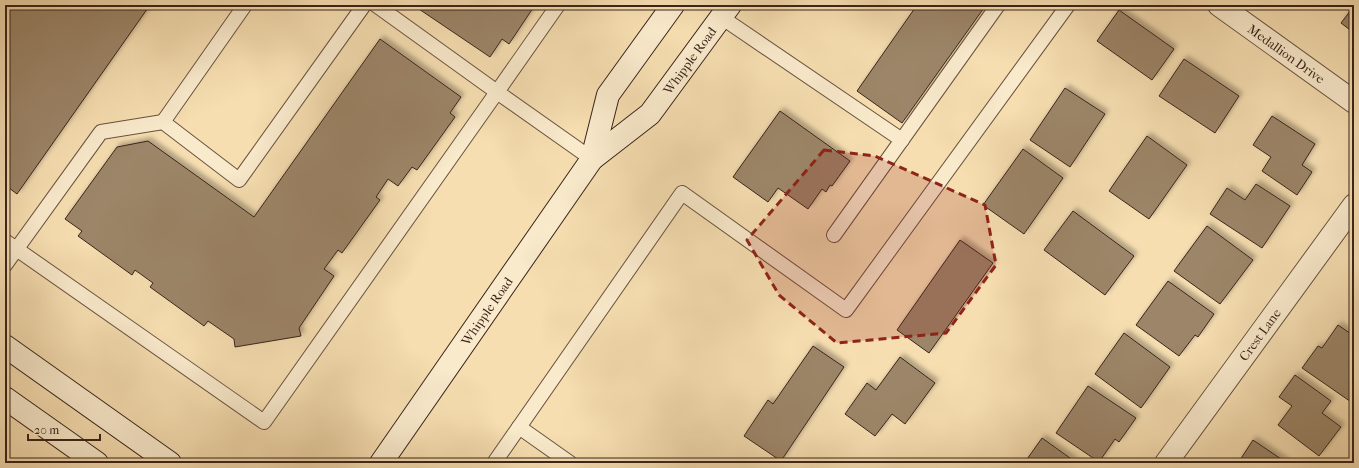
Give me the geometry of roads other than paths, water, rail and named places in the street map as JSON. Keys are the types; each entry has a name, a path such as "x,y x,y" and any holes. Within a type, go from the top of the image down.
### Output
{"street":[{"name":"Whipple Road","path":"592,159 608,95 673,5"},
{"name":"Medallion Drive","path":"1219,5 1354,102"},
{"name":"Whipple Road","path":"381,463 592,159 650,114 725,11"},
{"name":"Crest Lane","path":"1166,463 1354,205"},
{"path":"5,346 170,463"},
{"path":"5,398 97,463"}],"lane":[{"path":"5,264 10,246 101,132 163,122 245,5"},
{"path":"163,122 239,180 364,5"},
{"path":"376,5 592,159"},
{"path":"10,246 264,422 558,5"},
{"path":"834,235 998,5"},
{"path":"494,463 682,193 846,310 1068,5"},
{"path":"725,11 902,140"},
{"path":"518,427 570,463"}]}
